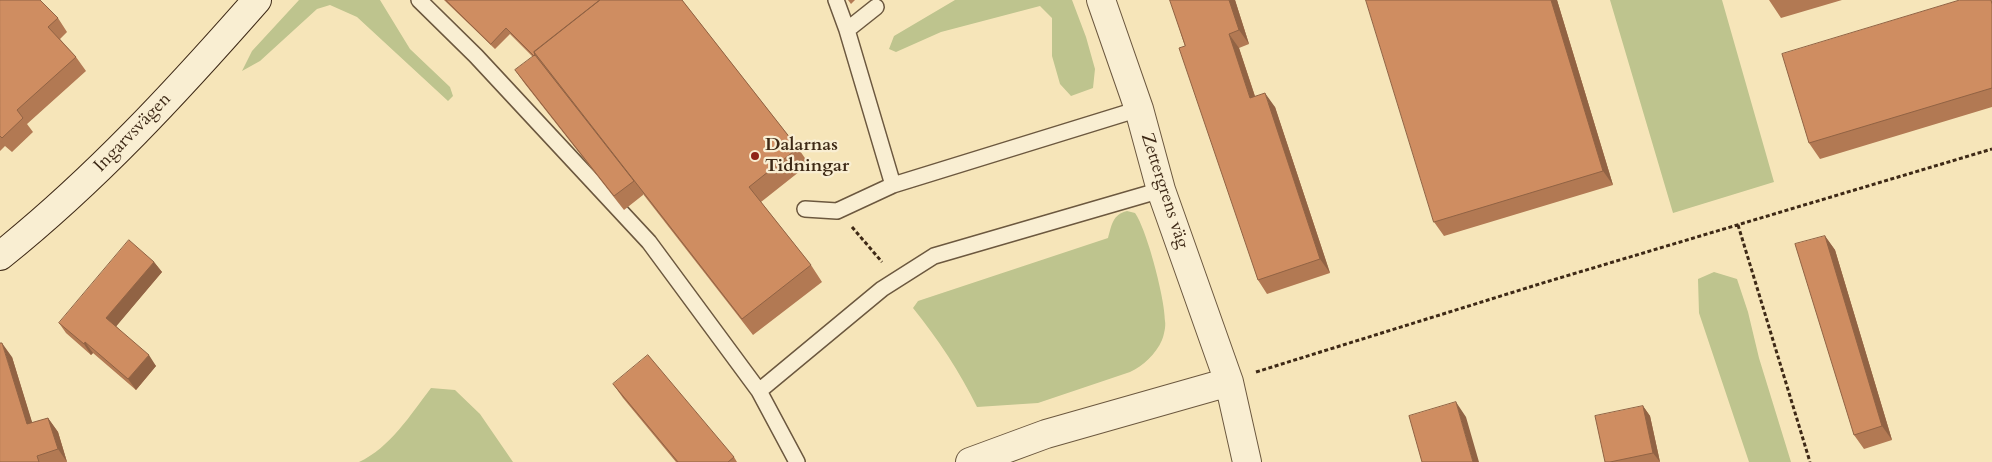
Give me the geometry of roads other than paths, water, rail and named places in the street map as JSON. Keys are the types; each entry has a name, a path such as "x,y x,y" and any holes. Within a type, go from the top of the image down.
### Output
{"street":[{"name":"Ingarvsvägen","path":"0,256 80,187 126,143 256,0"},
{"name":"Zettergrens väg","path":"1101,0 1139,109 1161,190 1229,382 1247,462"},
{"path":"970,462 1046,434 1229,382"}],"lane":[{"path":"419,0 476,56 649,242 759,391 797,462"},
{"path":"836,0 847,30 893,185"},
{"path":"847,30 876,7"},
{"path":"805,210 837,211 893,185 1139,109"},
{"path":"759,391 882,289 934,256 1161,190"}],"place":[{"name":"Dalarnas Tidningar","path":"755,156"}]}
